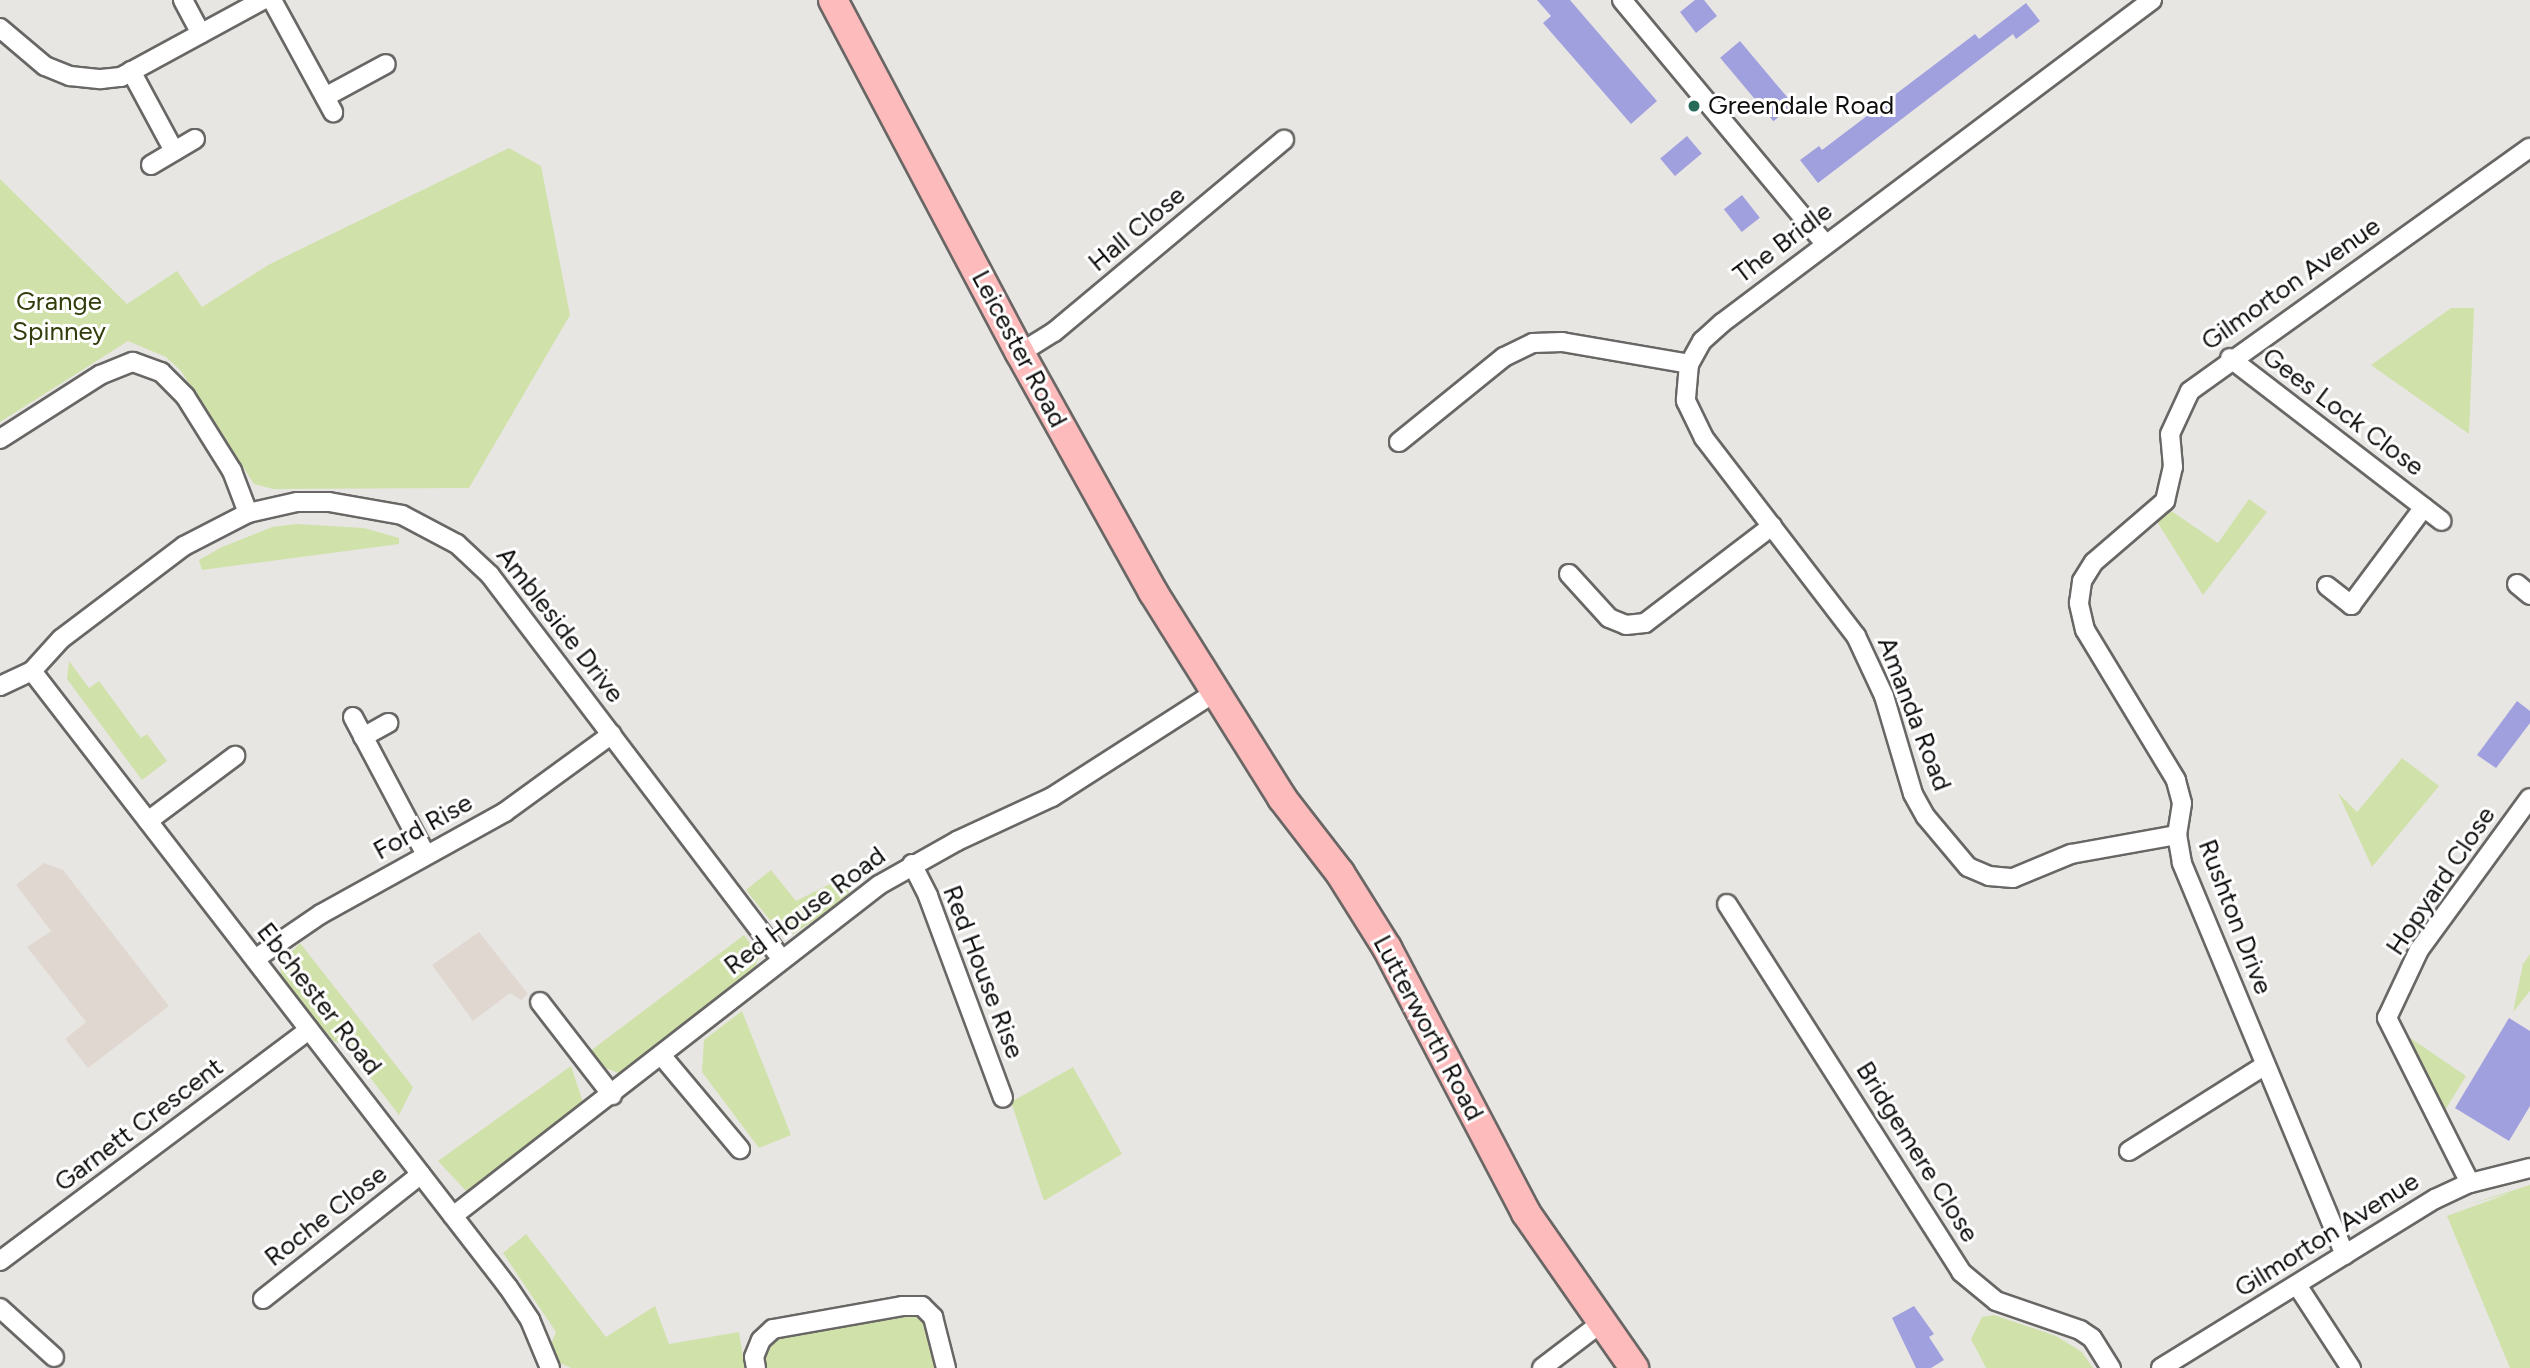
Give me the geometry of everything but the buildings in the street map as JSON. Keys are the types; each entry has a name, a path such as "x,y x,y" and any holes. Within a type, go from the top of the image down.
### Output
{"main road":[{"name":"Leicester Road","path":"833,0 1020,353 1153,592 1217,691"},
{"name":"Lutterworth Road","path":"1217,691 1282,798 1339,873 1387,948 1526,1213 1634,1368"}],"street":[{"path":"183,0 201,33"},
{"path":"0,28 45,66 70,76 101,79 131,71 263,0"},
{"path":"272,0 329,105 386,64"},
{"path":"1622,0 1825,244"},
{"name":"The Bridle","path":"1835,605 1693,420 1686,401 1689,364 1702,341 1722,323 2148,1"},
{"path":"131,71 174,151"},
{"path":"151,165 195,139"},
{"name":"Hall Close","path":"1020,353 1054,332 1284,140"},
{"name":"Gilmorton Avenue","path":"2157,512 2170,487 2174,467 2170,434 2176,415 2190,390 2230,358 2530,148"},
{"path":"1399,442 1504,357 1533,343 1562,342 1689,364"},
{"name":"Gees Lock Close","path":"2230,358 2442,521"},
{"path":"0,439 100,376 133,362 161,372 185,396 232,471 248,513"},
{"name":"Ambleside Drive","path":"0,686 32,671 61,639 175,553 248,513 298,502 353,503 402,515 457,544 491,575 782,959"},
{"name":"Gees Lock Close","path":"2327,586 2351,605 2424,507"},
{"name":"Rushton Drive","path":"2157,512 2094,562 2082,581 2079,603 2085,630 2176,780 2182,803 2177,835 2182,863 2264,1066 2345,1255"},
{"path":"1569,574 1609,618 1626,625 1644,622 1772,526"},
{"name":"Amanda Road","path":"1835,605 1874,669 1913,794 1933,827 1968,867 1989,876 2013,878 2081,851 2177,835"},
{"name":"Ebchester Road","path":"32,671 453,1216 530,1320 550,1368"},
{"name":"Red House Road","path":"453,1216 782,959 912,864 1052,797 1217,691"},
{"path":"353,717 426,855"},
{"path":"363,737 388,723"},
{"name":"Ford Rise","path":"255,960 321,914 525,799 612,734"},
{"path":"148,821 235,757"},
{"name":"Hopyard Close","path":"2470,1183 2387,1018 2419,950 2530,798"},
{"name":"Red House Rise","path":"912,864 928,896 1003,1098"},
{"name":"Bridgemere Close","path":"1727,904 1835,1068 1961,1272 1996,1301 2080,1330 2092,1338 2111,1368"},
{"path":"540,1002 612,1094"},
{"name":"Garnett Crescent","path":"3,1254 309,1030"},
{"path":"661,1055 740,1149"},
{"path":"2129,1151 2264,1066"},
{"name":"Gilmorton Avenue","path":"2161,1368 2435,1199 2470,1183 2530,1168"},
{"name":"Roche Close","path":"263,1299 421,1174"},
{"path":"2297,1284 2351,1368"},
{"path":"756,1368 754,1357 761,1340 773,1329 902,1306 922,1306 933,1317 946,1368"},
{"path":"0,1308 54,1357"},
{"path":"1542,1368 1601,1323"}],"shaded area":[{"path":"44,863 63,870 169,1006 88,1068 65,1039 86,1022 27,947 51,931 16,885"},
{"path":"479,932 528,994 521,1000 510,993 473,1021 432,965"}],"green space":[{"name":"Grange Spinney","path":"509,148 541,166 570,315 469,488 273,489 254,484 181,371 166,357 128,341 0,422 0,179 127,304 177,271 202,307 270,264"},
{"path":"2451,308 2474,308 2469,434 2371,365"},
{"path":"2249,499 2267,512 2203,595 2156,520 2167,508 2218,543"},
{"path":"296,524 364,528 399,538 399,544 202,570 199,560 222,547 272,527"},
{"path":"69,661 89,688 99,681 141,738 147,734 167,761 142,780 67,679"},
{"path":"2402,758 2439,786 2372,867 2338,793 2357,812"},
{"path":"771,870 796,901 842,878 851,896 793,934 769,919 746,890"},
{"path":"744,935 759,956 753,974 627,1070 618,1073 599,1065 589,1052"},
{"path":"300,943 413,1087 399,1115 345,1045 333,1041 281,976 280,964"},
{"path":"2530,954 2530,991 2513,1012 2523,964"},
{"path":"742,1011 791,1135 759,1148 702,1072 704,1040"},
{"path":"2397,1029 2466,1076 2442,1115"},
{"path":"571,1066 583,1102 478,1186 467,1192 438,1161"},
{"path":"1073,1067 1122,1154 1044,1201 1011,1102"},
{"path":"2530,1185 2530,1368 2510,1368 2447,1216 2513,1192 2467,1205"},
{"path":"526,1234 606,1337 655,1306 669,1344 739,1332 745,1368 571,1368 560,1363 551,1344 556,1332 503,1253"},
{"path":"922,1306 944,1368 757,1368 761,1340"},
{"path":"1994,1315 2056,1336 2082,1352 2093,1368 1986,1368 1971,1339 1982,1317"}],"place":[{"name":"Greendale Road","path":"1694,106"}]}
